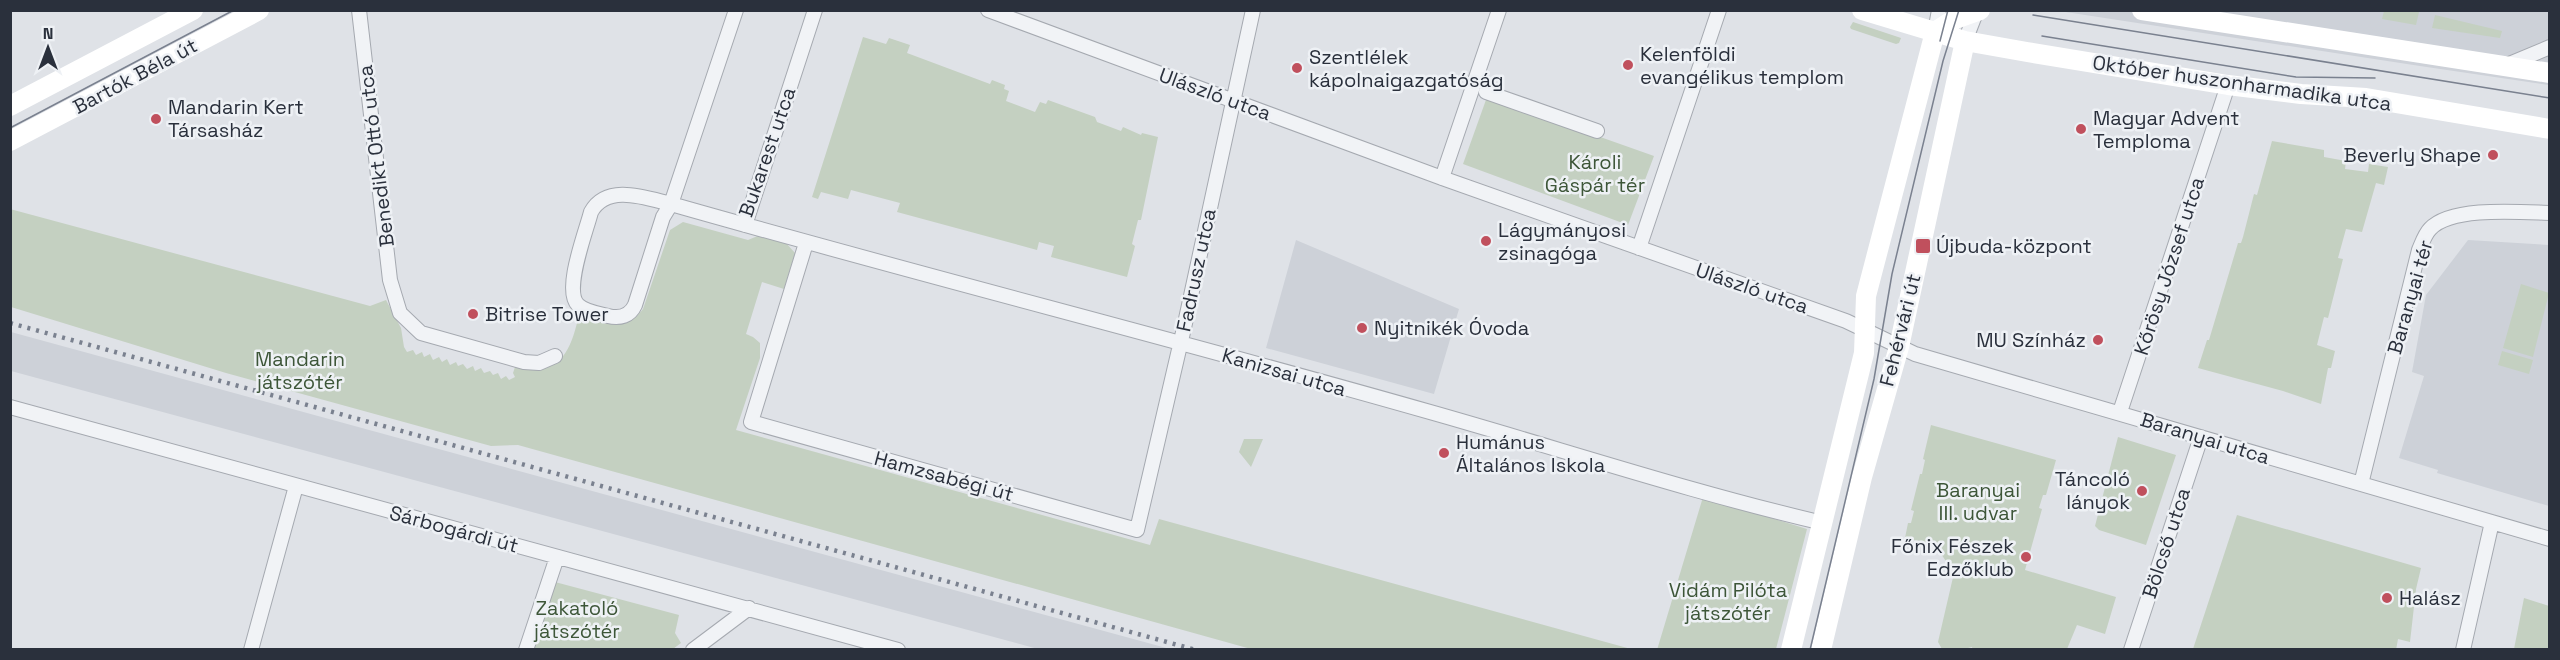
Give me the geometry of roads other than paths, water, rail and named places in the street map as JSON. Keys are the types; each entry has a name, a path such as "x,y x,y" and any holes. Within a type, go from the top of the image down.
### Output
{"main road":[{"name":"Bartók Béla út","path":"10,141 259,10"},
{"name":"Október huszonharmadika utca","path":"1862,10 1965,41 2228,85 2301,94 2366,98 2550,129"},
{"path":"2142,10 2550,73"},
{"name":"Bartók Béla út","path":"10,106 189,11"},
{"path":"1935,32 1956,19 1978,11"},
{"name":"Fehérvári út","path":"1791,650 1864,353 1866,296 1935,32"},
{"name":"Fehérvári út","path":"1821,650 1862,477 1899,347 1965,41"}],"street":[{"name":"Benedikt Ottó utca","path":"360,10 390,280 400,313 421,333 524,362 539,363 555,356"},
{"name":"Bukarest utca","path":"736,10 671,204 663,217 632,311 626,316 613,317 588,311 576,304 573,296 573,281 591,212 597,202 614,195 638,197 671,204 744,225 815,10"},
{"name":"Ulászló utca","path":"988,10 1442,178"},
{"name":"Fadrusz utca","path":"1137,530 1181,342 1253,10"},
{"path":"1499,10 1442,178 1639,249 1719,10"},
{"name":"Fehérvári út","path":"1935,32 1939,10"},
{"name":"Fehérvári út","path":"1965,41 1978,11"},
{"path":"2505,66 2550,47"},
{"name":"Kőrösy József utca","path":"2120,412 2228,85"},
{"path":"1486,92 1597,131"},
{"name":"Baranyai tér","path":"2361,484 2419,250 2430,229 2440,221 2458,215 2504,212 2550,213"},
{"name":"Kanizsai utca","path":"744,225 1181,342 1431,412 1606,465 1823,523"},
{"name":"Hamzsabégi út","path":"806,243 751,422 1137,530"},
{"name":"Ulászló utca","path":"1639,249 1846,321 1864,330"},
{"name":"Baranyai utca","path":"1864,330 1924,357 2120,412 2550,539"},
{"name":"Sárbogárdi út","path":"10,407 896,649"},
{"name":"Bölcső utca","path":"2131,650 2201,437"},
{"path":"251,650 296,486"},
{"path":"2463,650 2492,522"},
{"path":"526,650 557,557"},
{"path":"693,650 749,608"}],"tram line":[{"path":"10,128 234,10"},
{"path":"1940,41 1948,10"},
{"path":"1810,650 1874,379 1892,274 1943,61 1959,10"},
{"path":"2033,15 2550,98"},
{"path":"2042,36 2296,77 2375,78"}],"railway":[{"path":"10,323 1196,650"}],"place":[{"name":"Kelenföldi evangélikus templom","path":"1628,65"},
{"name":"Szentlélek kápolnaigazgatóság","path":"1297,68"},
{"name":"Mandarin Kert Társasház","path":"156,119"},
{"name":"Magyar Advent Temploma","path":"2081,129"},
{"name":"Beverly Shape","path":"2493,155"},
{"name":"Lágymányosi zsinagóga","path":"1486,241"},
{"name":"Újbuda-központ","path":"1923,246"},
{"name":"Bitrise Tower","path":"473,314"},
{"name":"Nyitnikék Óvoda","path":"1362,328"},
{"name":"MU Színház","path":"2098,340"},
{"name":"Humánus Általános Iskola","path":"1444,453"},
{"name":"Táncoló lányok","path":"2142,491"},
{"name":"Főnix Fészek Edzőklub","path":"2026,557"},
{"name":"Halász","path":"2387,598"}],"park label":[{"name":"Károli Gáspár tér","path":"1595,174"},
{"name":"Mandarin játszótér","path":"300,370"},
{"name":"Baranyai III. udvar","path":"1978,502"},
{"name":"Vidám Pilóta játszótér","path":"1728,602"},
{"name":"Zakatoló játszótér","path":"577,620"}]}
